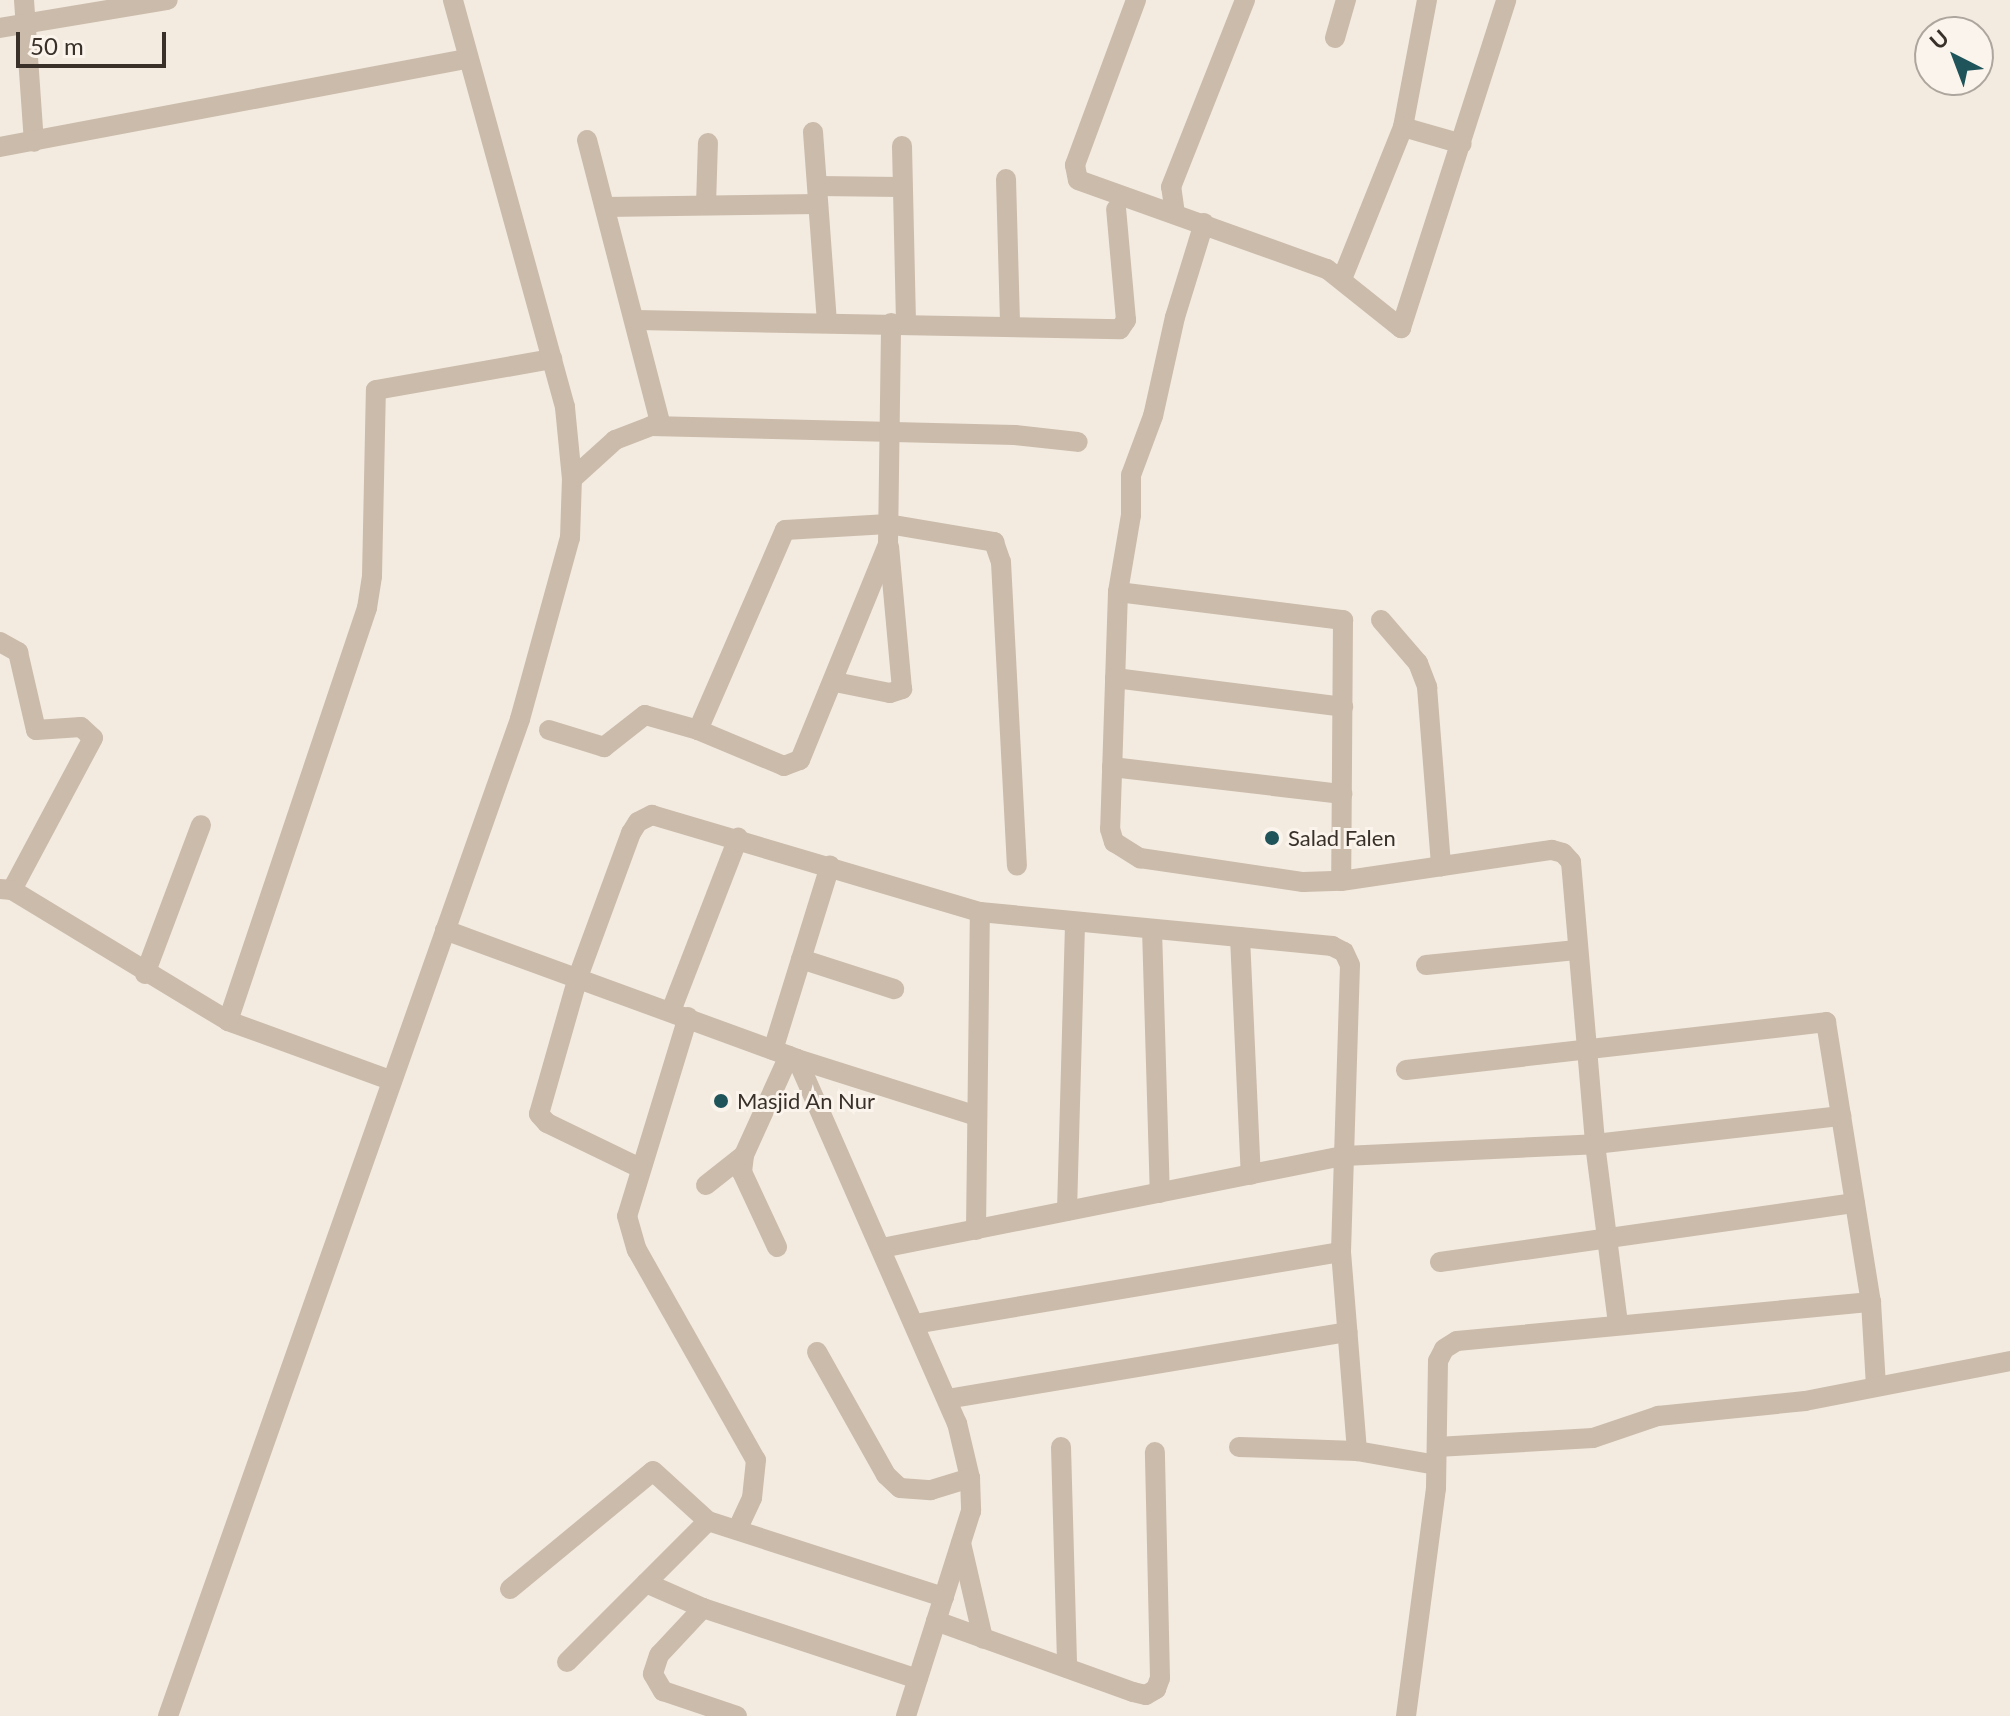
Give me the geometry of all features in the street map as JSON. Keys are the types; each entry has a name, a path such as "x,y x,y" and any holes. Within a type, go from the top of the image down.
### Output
{"street":[{"path":"24,0 30,26 34,142"},
{"path":"0,28 30,26 168,0"},
{"path":"168,1716 390,1080 520,719 566,561 572,479 565,407 466,59 453,0"},
{"path":"1136,0 1075,165 1078,180 1093,188 1204,223 1342,279 1401,328 1506,0"},
{"path":"1175,214 1171,187 1245,0"},
{"path":"1335,38 1346,0"},
{"path":"1342,279 1403,127 1427,0"},
{"path":"0,147 466,59"},
{"path":"1403,127 1462,144"},
{"path":"813,132 827,321"},
{"path":"587,140 661,426"},
{"path":"706,205 708,143"},
{"path":"835,682 890,693 902,689 888,534 889,433 898,323 902,146"},
{"path":"1006,179 1010,324"},
{"path":"605,207 706,205 900,187"},
{"path":"636,320 1124,325 1116,209"},
{"path":"1204,223 1175,317 1153,416 1131,475 1131,515 1118,592 1110,829 1124,852 1303,882 1341,881 1552,850 1563,853 1571,862 1585,1048 1618,1323"},
{"path":"228,1021 367,608 372,576 376,390 552,359"},
{"path":"572,479 615,440 661,426 1015,435 1078,442"},
{"path":"698,730 785,530 994,542 998,551 1017,866"},
{"path":"549,730 596,747 612,743 645,715 698,730 784,766 794,765 835,682 888,534"},
{"path":"1118,592 1343,620 1341,881"},
{"path":"1381,620 1418,663 1427,687 1441,866"},
{"path":"0,642 18,652 36,730 81,727 93,738 6,890 228,1021 390,1080"},
{"path":"1115,678 1343,707"},
{"path":"1112,767 1342,794"},
{"path":"638,1167 539,1117 578,977 638,822 652,815 668,817 980,912 1332,946 1344,952 1350,965 1341,1252 1357,1451"},
{"path":"145,974 201,825"},
{"path":"737,1530 752,1498 756,1460 633,1239 627,1216 680,1014 738,838"},
{"path":"706,1185 744,1155 786,1055 801,959 830,866"},
{"path":"976,1230 980,912"},
{"path":"1067,1211 1075,922"},
{"path":"1152,929 1160,1193"},
{"path":"445,930 786,1055 977,1116"},
{"path":"1240,937 1251,1175"},
{"path":"1426,965 1576,950"},
{"path":"801,959 894,989"},
{"path":"1406,1070 1826,1022 1871,1302 1876,1385"},
{"path":"786,1055 882,1248 947,1399 970,1478 971,1511 918,1679 913,1714"},
{"path":"882,1248 1344,1156 1595,1144 1841,1116"},
{"path":"744,1155 748,1190 777,1247"},
{"path":"1440,1262 1610,1241 1855,1203"},
{"path":"915,1324 1341,1252"},
{"path":"1406,1716 1437,1456 1438,1361 1444,1349 1457,1341 1618,1323 1871,1302"},
{"path":"947,1399 1347,1332"},
{"path":"817,1352 886,1475 900,1488 931,1490 970,1478"},
{"path":"1239,1447 1437,1456 1593,1438 1658,1416 1805,1401 1876,1385 1964,1374 2010,1361"},
{"path":"1061,1447 1067,1668"},
{"path":"936,1621 1133,1692 1146,1695 1156,1689 1160,1678 1155,1452"},
{"path":"510,1589 653,1471 662,1473 708,1521 944,1597"},
{"path":"567,1662 708,1521"},
{"path":"961,1543 983,1638"},
{"path":"646,1583 703,1608 918,1679"},
{"path":"703,1608 659,1655 653,1674 663,1691 737,1716"}],"place":[{"name":"Salad Falen","path":"1272,838"},
{"name":"Masjid An Nur","path":"721,1101"}]}
